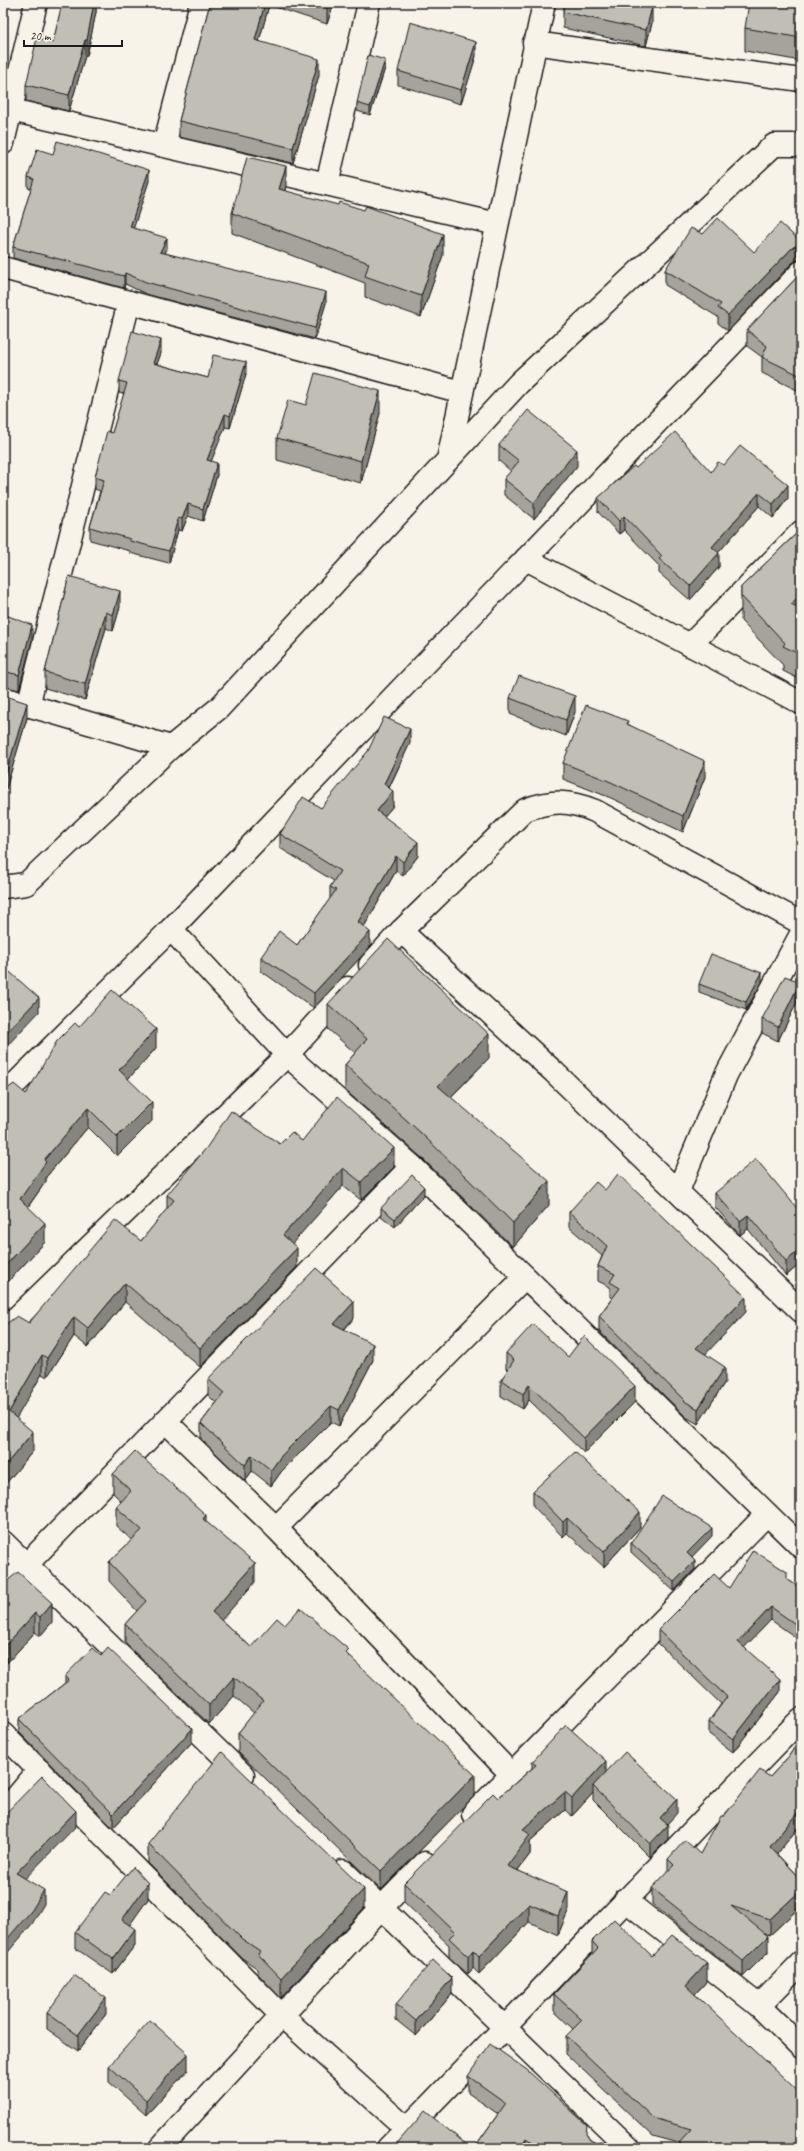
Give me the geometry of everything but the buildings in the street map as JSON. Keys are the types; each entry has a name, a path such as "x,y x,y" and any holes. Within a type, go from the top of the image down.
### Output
{"street":[{"path":"3,143 36,3"},
{"path":"164,146 201,3"},
{"path":"327,184 369,3"},
{"path":"448,460 534,43 544,3"},
{"path":"534,43 801,80"},
{"path":"11,110 497,224"},
{"path":"3,887 26,884 171,747 219,708 520,383 774,145 801,145"},
{"path":"3,268 462,392"},
{"path":"3,1096 171,929 801,272"},
{"path":"28,706 129,302"},
{"path":"690,645 801,532"},
{"path":"526,559 801,703"},
{"path":"3,698 171,747"},
{"path":"3,1331 287,1055 402,931 525,810 542,804 560,802 578,804 595,811 801,923"},
{"path":"3,880 26,884"},
{"path":"171,929 287,1055 412,1166 801,1547"},
{"path":"402,931 500,1020 801,1311"},
{"path":"678,1191 726,1075 801,934"},
{"path":"3,1589 27,1566 412,1166"},
{"path":"276,1528 525,1276"},
{"path":"165,1421 276,1528 512,1775"},
{"path":"457,1830 767,1514"},
{"path":"3,1542 255,1787"},
{"path":"388,2148 505,2028 625,1900 801,1719"},
{"path":"3,1734 282,2016 407,2129"},
{"path":"3,1813 39,1770"},
{"path":"160,2148 381,1908 441,1847"},
{"path":"330,1858 629,2148"},
{"path":"625,1900 759,2006 801,2047"},
{"path":"759,2006 801,1963"},
{"path":"598,2148 613,2132"}]}
